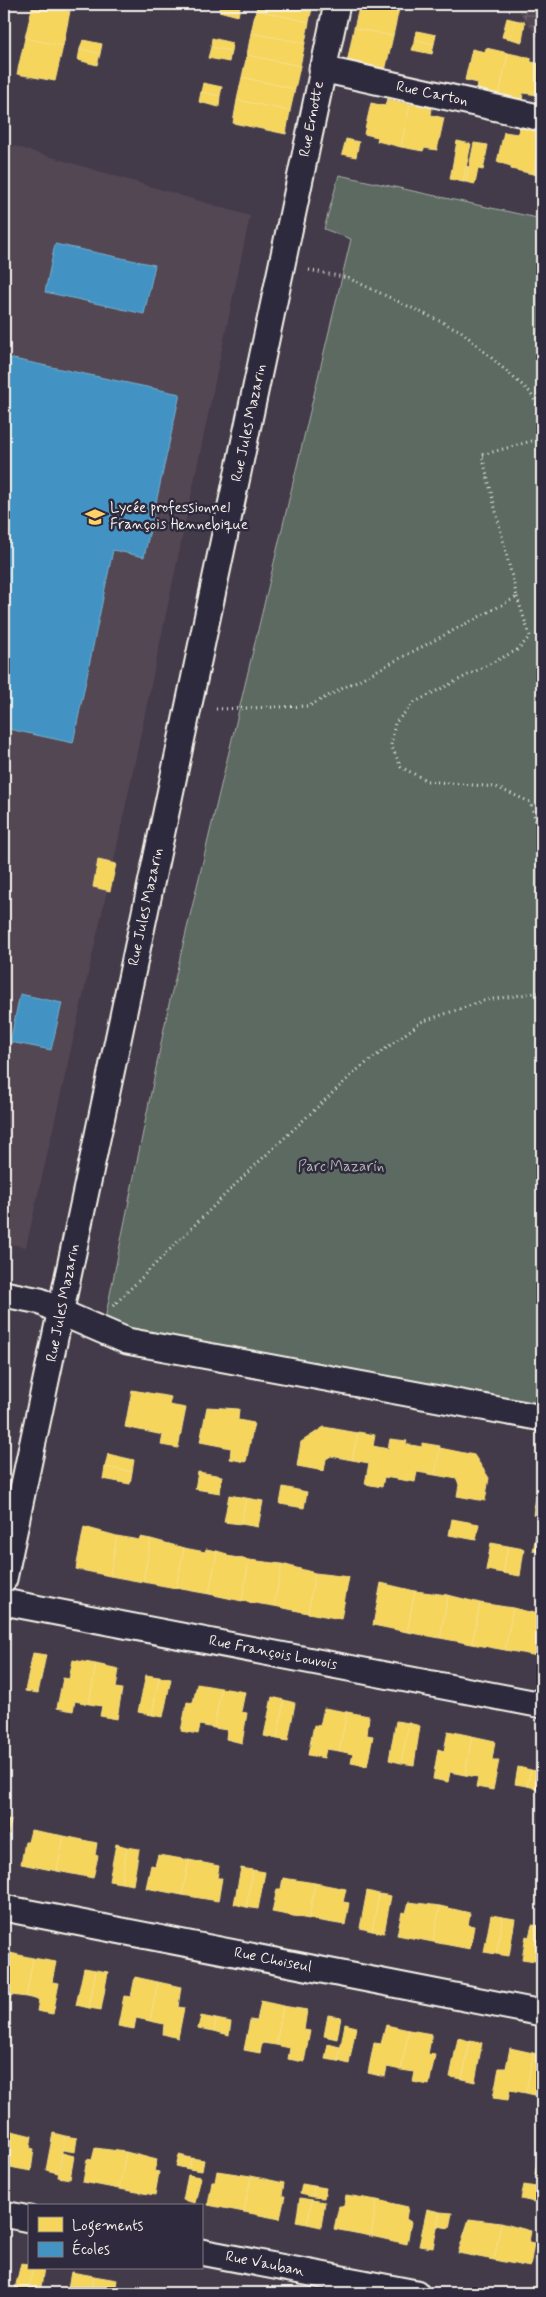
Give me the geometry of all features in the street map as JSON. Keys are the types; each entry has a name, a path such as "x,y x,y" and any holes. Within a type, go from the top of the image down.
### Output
{"street":[{"name":"Rue Ernotte","path":"289,235 337,4"},
{"name":"Rue Carton","path":"322,69 542,118"},
{"name":"Rue Jules Mazarin","path":"4,1579 62,1314 289,235"},
{"path":"4,1294 40,1301 62,1314 127,1341 542,1418"},
{"name":"Rue François Louvois","path":"4,1602 542,1705"},
{"name":"Rue Choiseul","path":"4,1908 542,2013"},
{"path":"4,2214 28,2219"},
{"name":"Rue Vauban","path":"202,2252 416,2293"}],"path":[{"path":"299,267 348,278 461,332 530,392 542,414"},
{"path":"542,438 482,455 516,597 530,636 519,648 415,702 395,724 391,746 401,767 428,781 496,787 530,802 542,840"},
{"path":"212,709 308,706 516,597"},
{"path":"542,856 542,887"},
{"path":"94,1327 248,1172 357,1070 421,1022 486,1000 542,992"}],"shaded area":[{"path":"514,4 542,4 542,43"},
{"name":"Lycée professionnel François Hennebique","path":"4,143 250,216 116,851 26,1247 4,1243"}],"green space":[{"name":"Parc Mazarin","path":"339,175 542,219 542,1409 103,1329 169,1004 351,239 324,229"}],"building: Logements":[{"path":"33,4 70,11 63,46 25,38"},
{"path":"220,4 240,7 238,16 219,11"},
{"path":"258,4 313,4 309,22 256,10"},
{"path":"360,4 400,4 393,36 354,28"},
{"path":"256,10 309,22 305,43 251,33"},
{"path":"507,18 515,20 511,39 502,37"},
{"path":"515,20 525,22 522,42 511,39"},
{"path":"354,28 393,36 385,71 347,63"},
{"path":"417,31 436,35 434,44 415,40"},
{"path":"251,33 305,43 300,66 247,55"},
{"path":"25,38 63,46 55,81 17,74"},
{"path":"212,38 232,43 231,51 211,47"},
{"path":"83,40 102,44 100,54 80,49"},
{"path":"415,40 434,44 432,54 412,50"},
{"path":"211,47 231,51 229,62 208,58"},
{"path":"486,48 508,53 499,95 476,90 478,83 465,80 472,49 485,52"},
{"path":"80,49 100,54 97,65 78,60"},
{"path":"508,53 531,58 531,62 542,64 538,95 523,93 522,100 499,95"},
{"path":"247,55 300,66 295,89 242,77"},
{"path":"242,77 295,89 290,111 237,100"},
{"path":"203,83 222,87 220,96 201,92"},
{"path":"201,92 220,96 219,107 199,102"},
{"path":"387,99 410,104 401,147 377,141 378,137 364,134 371,103 385,106"},
{"path":"237,100 290,111 286,134 233,123"},
{"path":"410,104 432,108 431,115 444,118 437,150 424,148 423,151 401,147"},
{"path":"519,127 542,132 533,174 511,169 511,166 497,162 504,132 518,134"},
{"path":"542,132 542,176 533,174"},
{"path":"346,139 359,142 356,157 342,154"},
{"path":"457,141 471,144 463,182 450,179"},
{"path":"474,143 488,145 483,170 478,169 475,184 466,182"},
{"path":"466,166 469,167 466,182 463,182"},
{"path":"98,860 116,864 110,891 93,887"},
{"path":"132,1390 171,1397 169,1405 186,1408 178,1448 161,1445 163,1435 125,1427"},
{"path":"207,1407 239,1409 238,1420 254,1423 246,1462 230,1459 231,1448 200,1442"},
{"path":"324,1427 358,1433 352,1460 331,1456 326,1459 324,1471 297,1466 301,1442"},
{"path":"358,1432 375,1435 373,1446 388,1449 390,1439 407,1441 406,1444 422,1447 422,1443 440,1446 435,1475 417,1472 415,1482 384,1477 382,1487 365,1484 369,1463 352,1460"},
{"path":"440,1448 474,1455 489,1478 485,1501 457,1496 459,1485 457,1479 435,1475"},
{"path":"108,1454 134,1460 132,1472 105,1467"},
{"path":"105,1467 132,1472 130,1484 103,1479"},
{"path":"198,1472 222,1476 220,1493 195,1489"},
{"path":"540,1476 542,1477 542,1517 533,1515"},
{"path":"283,1487 307,1492 304,1508 280,1504"},
{"path":"229,1495 246,1498 241,1524 224,1522"},
{"path":"246,1498 263,1501 258,1527 241,1524"},
{"path":"452,1519 479,1524 476,1540 449,1535"},
{"path":"84,1527 117,1536 110,1576 76,1569"},
{"path":"536,1535 542,1536 542,1552 533,1551"},
{"path":"117,1536 139,1540 140,1537 151,1539 143,1582 110,1576"},
{"path":"151,1539 184,1548 176,1588 143,1582"},
{"path":"491,1543 508,1546 503,1573 486,1570"},
{"path":"508,1546 524,1549 520,1576 503,1573"},
{"path":"184,1548 205,1552 206,1549 217,1551 209,1594 176,1588"},
{"path":"217,1551 227,1554 227,1556 249,1560 242,1601 209,1594"},
{"path":"249,1560 282,1564 274,1606 242,1601"},
{"path":"282,1564 315,1573 308,1613 274,1606"},
{"path":"315,1573 349,1577 341,1619 308,1613"},
{"path":"381,1583 415,1591 407,1632 373,1625"},
{"path":"415,1591 448,1595 440,1638 407,1632"},
{"path":"448,1595 480,1603 472,1644 440,1638"},
{"path":"480,1603 513,1608 505,1650 472,1644"},
{"path":"513,1608 542,1615 542,1633 538,1656 505,1650"},
{"path":"542,1633 542,1657 538,1656"},
{"path":"33,1653 46,1655 38,1693 25,1691"},
{"path":"73,1660 96,1664 89,1704 75,1701 73,1711 57,1708 63,1678 69,1679"},
{"path":"96,1664 119,1669 116,1688 122,1689 117,1719 100,1716 102,1706 89,1704"},
{"path":"146,1675 159,1677 152,1715 138,1712"},
{"path":"159,1677 171,1679 163,1717 152,1715"},
{"path":"197,1684 221,1688 214,1728 200,1725 198,1734 181,1731 187,1702 193,1703"},
{"path":"221,1688 245,1692 241,1712 247,1713 242,1743 226,1739 227,1730 214,1728"},
{"path":"272,1697 284,1700 277,1739 264,1736"},
{"path":"284,1700 295,1703 288,1741 277,1739"},
{"path":"324,1708 347,1712 339,1751 326,1749 324,1758 308,1755 314,1725 320,1726"},
{"path":"347,1712 369,1716 367,1735 373,1736 367,1766 351,1763 353,1754 339,1751"},
{"path":"396,1721 409,1723 401,1763 389,1760"},
{"path":"409,1723 420,1726 414,1765 401,1763"},
{"path":"448,1731 472,1736 465,1775 450,1772 448,1782 433,1779 438,1749 444,1751"},
{"path":"472,1736 495,1741 492,1760 499,1760 493,1790 476,1787 478,1777 465,1775"},
{"path":"518,1767 531,1770 527,1786 515,1784"},
{"path":"531,1770 542,1772 539,1789 527,1786"},
{"path":"4,1818 11,1820 8,1836 4,1835"},
{"path":"31,1830 64,1836 57,1871 21,1864 25,1842 28,1842"},
{"path":"64,1836 97,1843 95,1855 98,1856 93,1878 57,1871"},
{"path":"116,1844 127,1847 121,1883 109,1881"},
{"path":"127,1847 139,1849 133,1885 121,1883"},
{"path":"158,1855 189,1860 182,1895 146,1888 151,1865 155,1866"},
{"path":"189,1860 219,1866 217,1878 222,1878 218,1901 182,1895"},
{"path":"241,1868 253,1870 246,1907 234,1904"},
{"path":"253,1870 265,1872 258,1909 246,1907"},
{"path":"283,1878 315,1883 309,1919 272,1912 277,1889 281,1889"},
{"path":"315,1883 346,1889 343,1902 349,1903 345,1925 309,1919"},
{"path":"367,1891 379,1894 372,1931 360,1928"},
{"path":"379,1894 391,1896 384,1933 372,1931"},
{"path":"409,1902 440,1906 433,1942 397,1935 402,1912 406,1913"},
{"path":"440,1906 470,1913 468,1925 474,1926 470,1949 433,1942"},
{"path":"491,1915 503,1917 496,1954 484,1952"},
{"path":"503,1917 515,1919 509,1956 496,1954"},
{"path":"532,1925 542,1926 542,1962 522,1959 526,1936 529,1937"},
{"path":"10,1953 33,1958 26,1997 11,1995 9,2005 4,2004 4,1973 6,1973"},
{"path":"33,1958 56,1962 52,1982 59,1983 53,2014 37,2011 39,2000 26,1997"},
{"path":"84,1968 96,1970 89,2008 76,2005"},
{"path":"96,1970 108,1972 101,2010 89,2008"},
{"path":"135,1977 158,1982 150,2021 136,2018 134,2029 118,2026 124,1996 131,1997"},
{"path":"158,1982 181,1987 178,2007 184,2008 178,2038 163,2034 164,2024 150,2021"},
{"path":"261,2001 283,2006 276,2045 262,2043 260,2053 244,2050 250,2020 257,2021"},
{"path":"283,2006 307,2010 304,2030 310,2031 304,2062 288,2059 290,2048 276,2045"},
{"path":"328,2015 341,2017 337,2039 324,2036"},
{"path":"201,2016 216,2019 214,2031 198,2028"},
{"path":"216,2019 231,2022 229,2035 214,2031"},
{"path":"345,2024 356,2027 349,2064 338,2061"},
{"path":"386,2025 409,2030 401,2070 387,2067 385,2077 368,2073 374,2043 381,2044"},
{"path":"409,2030 432,2034 428,2054 435,2055 429,2085 413,2082 415,2072 401,2070"},
{"path":"458,2038 470,2041 462,2079 450,2077"},
{"path":"470,2041 482,2043 475,2082 462,2079"},
{"path":"328,2044 340,2047 338,2061 325,2059"},
{"path":"510,2048 533,2053 526,2093 510,2090 508,2100 493,2098 499,2068 506,2068"},
{"path":"533,2053 542,2055 542,2106 538,2106 539,2096 526,2093"},
{"path":"4,2129 32,2136 30,2148 34,2149 31,2171 4,2166"},
{"path":"53,2133 65,2136 58,2173 46,2170"},
{"path":"65,2136 77,2138 75,2152 63,2150"},
{"path":"95,2148 126,2152 119,2189 83,2182 87,2159 92,2160"},
{"path":"126,2152 157,2160 154,2171 159,2172 155,2195 119,2189"},
{"path":"62,2153 74,2156 70,2179 58,2177"},
{"path":"179,2155 191,2158 189,2169 176,2166"},
{"path":"191,2158 204,2160 202,2171 189,2169"},
{"path":"537,2163 542,2164 542,2175 535,2174"},
{"path":"217,2171 251,2176 244,2212 208,2205 212,2182 215,2182"},
{"path":"188,2175 201,2177 195,2203 183,2200"},
{"path":"251,2176 284,2183 282,2196 285,2196 280,2219 244,2212"},
{"path":"302,2184 314,2186 313,2197 300,2194"},
{"path":"524,2185 536,2187 534,2202 521,2199"},
{"path":"314,2186 326,2188 324,2198 313,2197"},
{"path":"346,2195 377,2200 371,2236 334,2229 339,2206 344,2206"},
{"path":"300,2198 312,2200 307,2224 296,2222"},
{"path":"312,2200 325,2202 321,2227 307,2224"},
{"path":"377,2200 408,2207 406,2219 411,2222 407,2244 371,2236"},
{"path":"427,2209 440,2212 433,2248 419,2246"},
{"path":"440,2212 452,2213 449,2228 437,2226"},
{"path":"469,2219 501,2223 494,2260 458,2253"},
{"path":"501,2223 531,2231 529,2242 534,2243 530,2267 494,2260"},
{"path":"21,2263 28,2264 28,2270 33,2270 28,2293 14,2293"},
{"path":"33,2270 44,2270 40,2293 28,2293"},
{"path":"71,2272 94,2276 91,2293 67,2293"},
{"path":"94,2276 117,2280 115,2293 91,2293"},
{"path":"156,2288 170,2291 169,2293 155,2293"}],"building: Écoles":[{"path":"55,244 155,265 144,314 45,292"},
{"path":"4,357 180,394 144,557 113,550 73,743 4,728"},
{"path":"20,994 62,1003 51,1050 10,1042"}],"place":[{"name":"Lycée professionnel François Hennebique","path":"95,517"}]}
